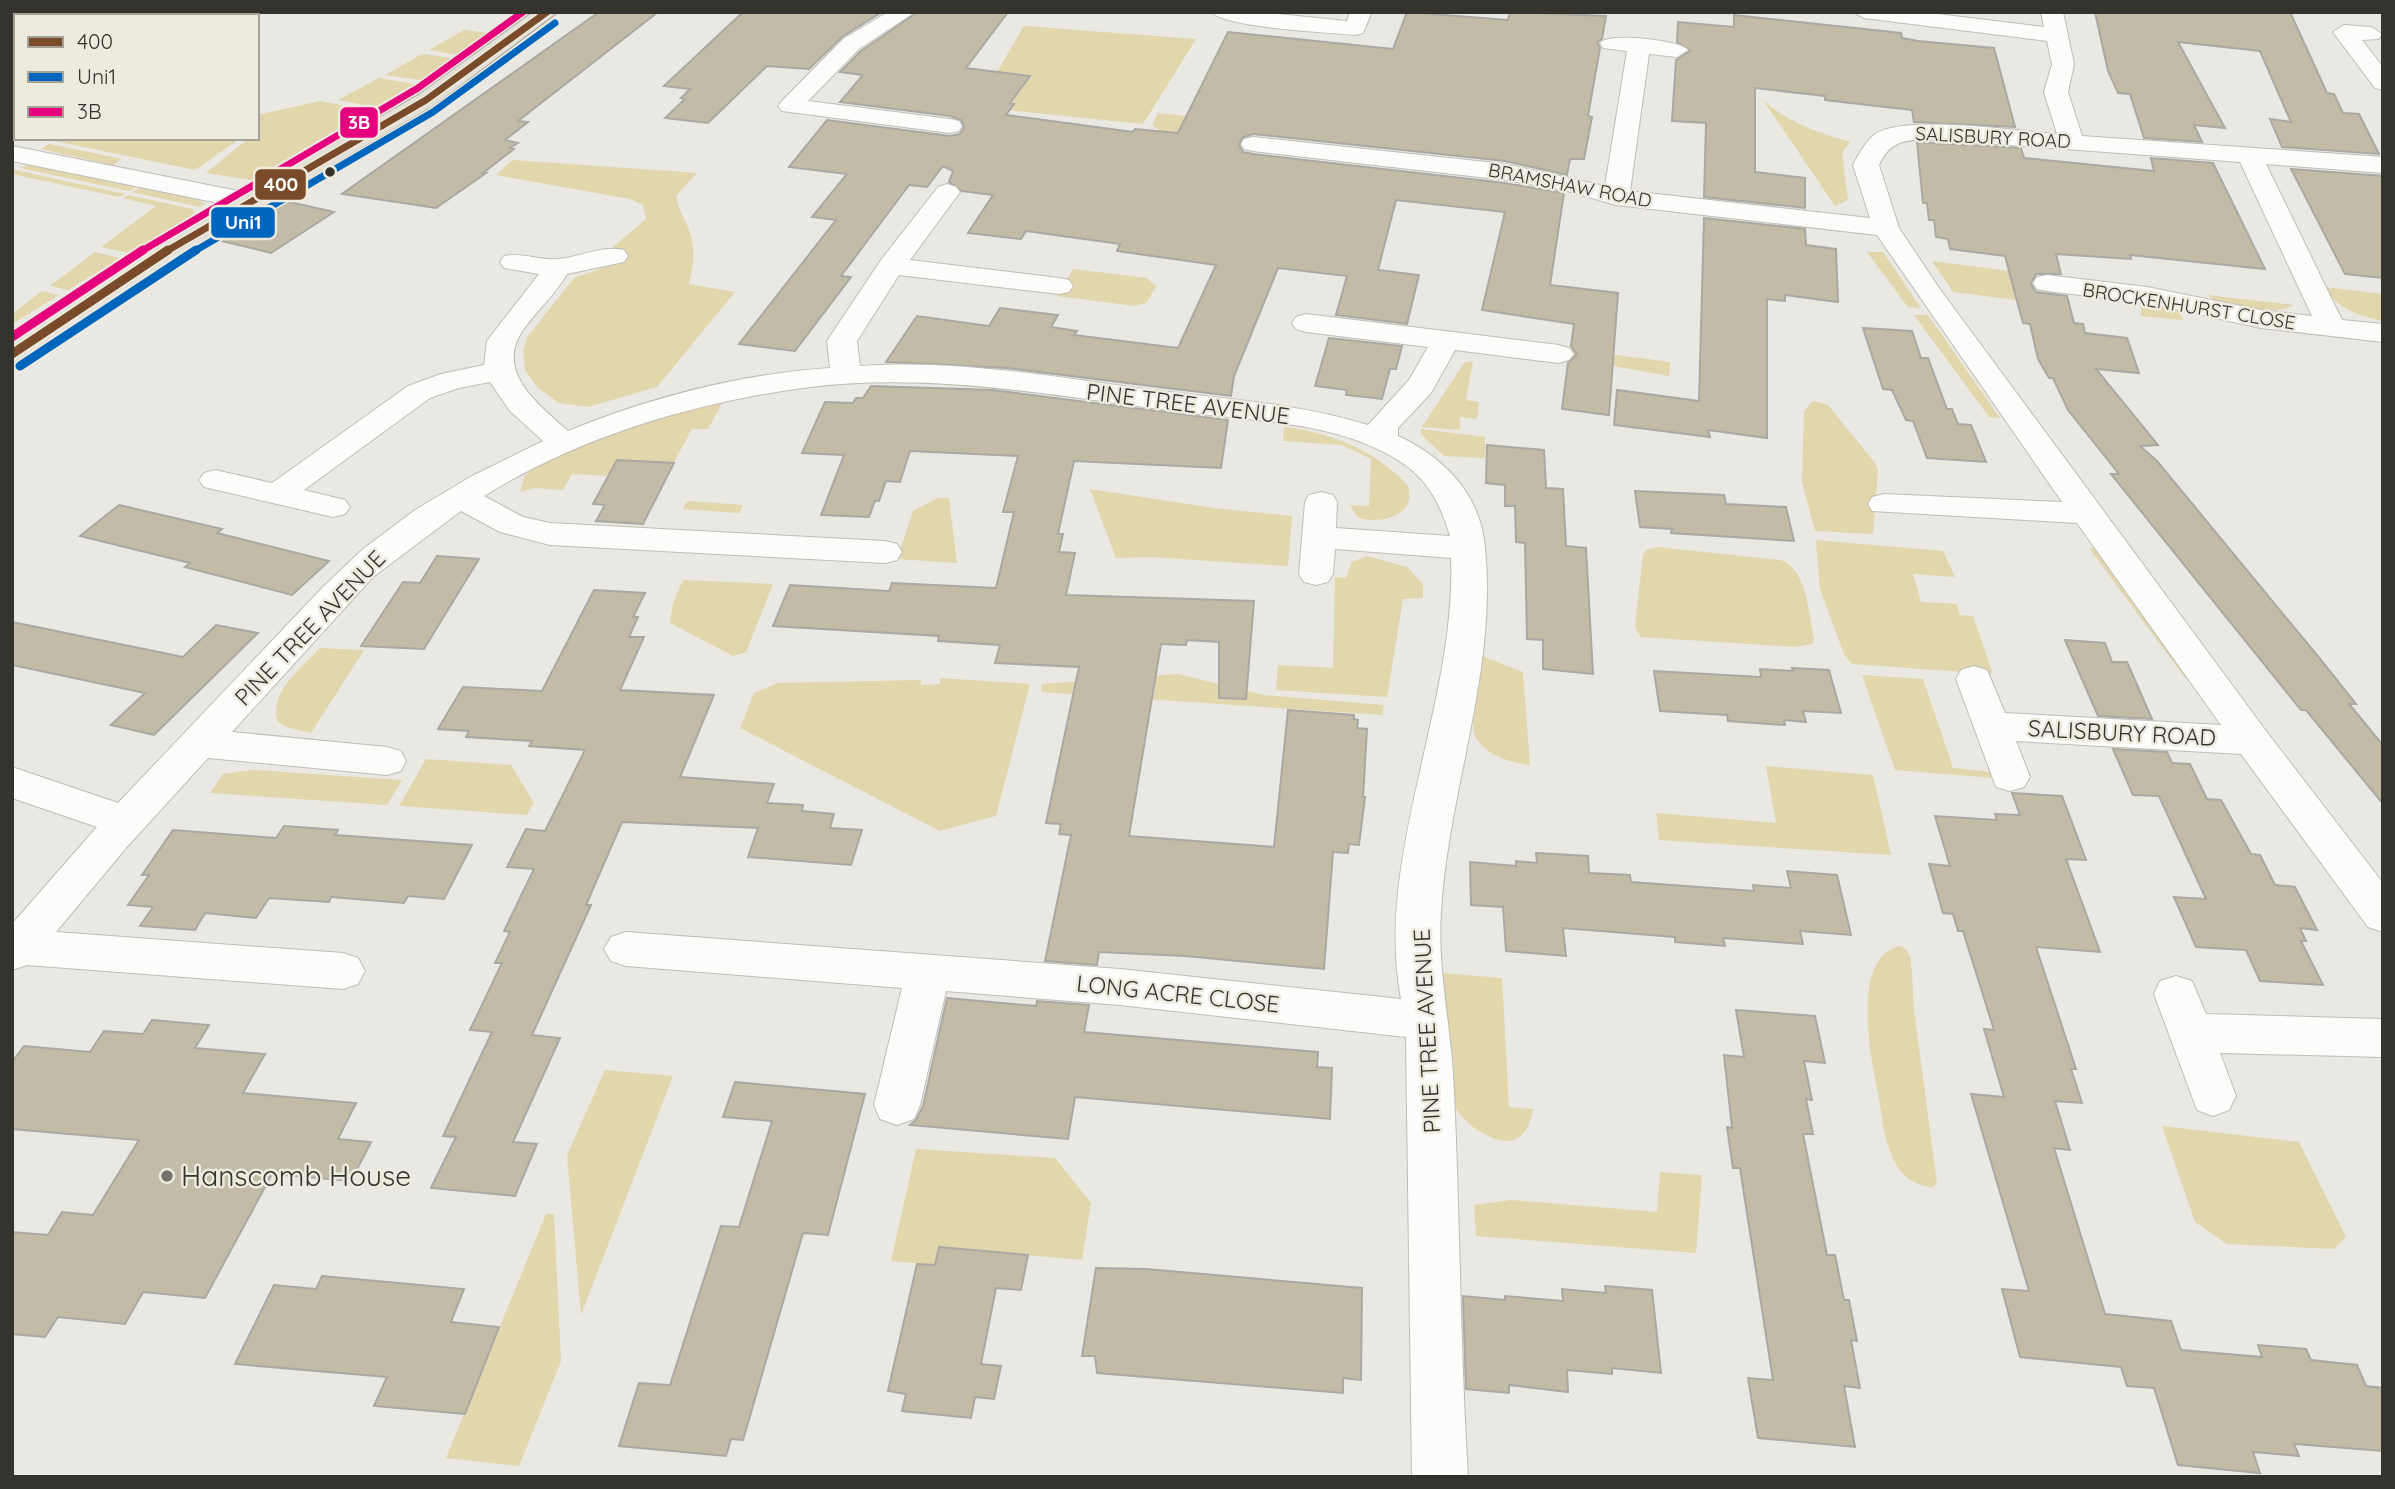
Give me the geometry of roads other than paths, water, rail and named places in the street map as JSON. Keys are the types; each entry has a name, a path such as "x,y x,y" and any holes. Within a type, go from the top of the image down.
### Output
{"main road":[{"path":"12,354 168,250 248,201 426,100 547,12"}],"street":[{"path":"904,12 851,44 790,106 950,126"},
{"path":"1223,12 1238,17 1354,28 1360,14"},
{"path":"1864,12 2054,23 2063,64 2056,92 2071,141"},
{"path":"2371,34 2344,32 2383,82"},
{"path":"1611,43 1677,50"},
{"path":"1616,197 1639,46"},
{"name":"SALISBURY ROAD","path":"2383,165 1929,132 1885,138 1877,144 1867,165 1886,228 2087,513 2252,741 2383,915"},
{"name":"BRAMSHAW ROAD","path":"1253,144 1505,172 1567,183 1616,197 1886,228"},
{"path":"12,153 248,201"},
{"name":"BROCKENHURST CLOSE","path":"2250,157 2332,328"},
{"path":"846,374 842,341 891,266 947,192"},
{"path":"514,262 556,268 614,256"},
{"path":"891,266 1059,286"},
{"path":"556,268 551,280 511,326 498,348 498,372 517,400 564,443"},
{"name":"BROCKENHURST CLOSE","path":"2046,283 2147,295 2261,319 2383,333"},
{"path":"1306,323 1559,354"},
{"path":"1382,439 1383,425 1412,397 1435,365 1445,340"},
{"path":"278,494 419,393 452,380 498,372"},
{"name":"PINE TREE AVENUE","path":"15,950 126,821 371,561 460,497 564,443 621,420 698,399 846,374 920,374 1037,385 1316,421 1382,439 1420,462 1446,487 1459,506 1467,548 1468,596 1461,657 1422,876 1419,974 1427,1021 1435,1179 1433,1279 1440,1477"},
{"path":"215,480 333,506"},
{"path":"460,497 512,525 550,534 885,552"},
{"path":"1316,575 1321,502"},
{"path":"1884,504 2087,513"},
{"path":"1318,537 1467,548"},
{"name":"SALISBURY ROAD","path":"1974,678 2010,777"},
{"name":"SALISBURY ROAD","path":"1991,726 2252,741"},
{"path":"200,743 387,761"},
{"path":"12,781 33,791 126,821"},
{"name":"LONG ACRE CLOSE","path":"626,949 1120,987 1427,1021"},
{"name":"PINE TREE AVENUE","path":"15,950 343,971"},
{"path":"897,1105 928,972"},
{"path":"2213,1096 2183,1014 2383,1038"}],"place":[{"name":"Hanscomb House","path":"167,1176"}]}
